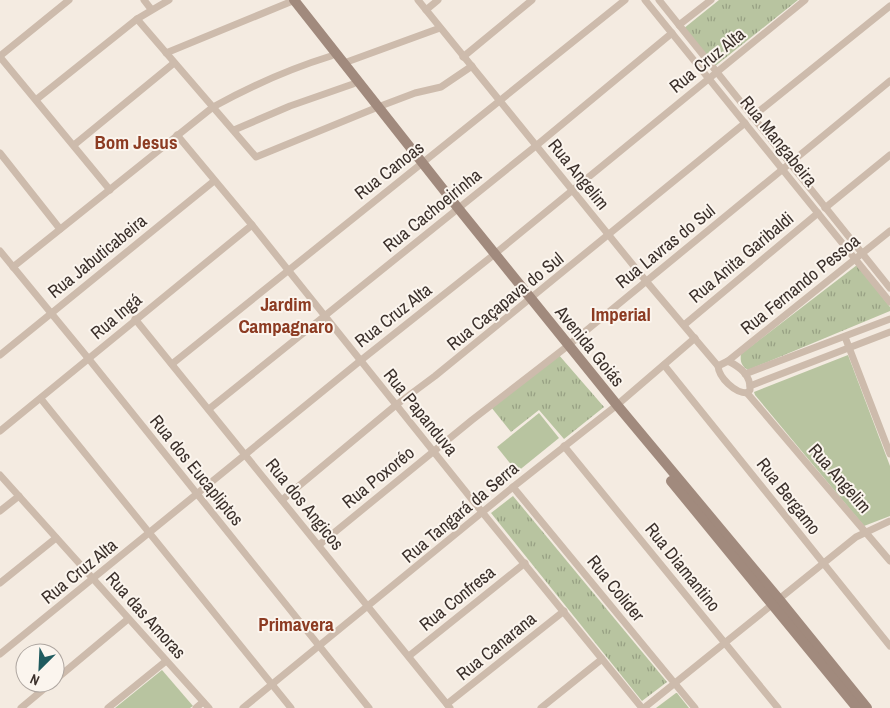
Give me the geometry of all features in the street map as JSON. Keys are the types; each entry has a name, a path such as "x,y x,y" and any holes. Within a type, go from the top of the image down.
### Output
{"street":[{"path":"70,0 0,56 110,190"},
{"path":"144,0 151,9"},
{"path":"37,99 137,19 168,0"},
{"path":"166,53 291,0"},
{"name":"Avenida Goiás","path":"291,0 330,56 375,108"},
{"name":"Avenida Goiás","path":"291,0 344,63 375,108 614,407 775,601 867,708"},
{"name":"Rua Angelim","path":"418,0 718,366 720,372 739,392 749,390 890,561"},
{"path":"426,10 438,0"},
{"path":"464,57 532,0"},
{"name":"Rua Canoas","path":"172,364 625,0"},
{"name":"Rua Mangabeira","path":"645,0 890,302"},
{"name":"Rua Mangabeira","path":"659,0 890,288"},
{"path":"679,26 711,0"},
{"name":"Rua Cruz Alta","path":"0,654 360,361 493,256 805,0"},
{"path":"752,117 890,6"},
{"path":"137,19 256,157 375,108 415,93 441,87 472,66"},
{"path":"344,63 440,28"},
{"name":"Rua Cachoeirinha","path":"209,409 537,145 672,33"},
{"path":"13,267 213,107 244,90 294,68 330,56"},
{"path":"74,145 174,63"},
{"name":"Rua Lavras do Sul","path":"434,452 567,346 890,81"},
{"path":"234,130 290,106 353,84"},
{"name":"Rua Caçapava do Sul","path":"282,500 745,123"},
{"name":"Rua Papanduva","path":"177,135 643,708"},
{"path":"0,153 60,229"},
{"path":"825,208 890,155"},
{"name":"Rua Jabuticabeira","path":"1,352 214,181"},
{"name":"Rua Anita Garibaldi","path":"684,325 818,213"},
{"name":"Rua Ingá","path":"0,431 252,225"},
{"name":"Rua Fernando Pessoa","path":"718,366 728,361 890,231"},
{"name":"Rua dos Eucapliptos","path":"0,251 369,708"},
{"name":"Rua dos Angicos","path":"135,319 448,706"},
{"path":"746,374 890,319"},
{"path":"728,361 739,367 746,374 749,390 890,332"},
{"path":"845,336 890,454"},
{"name":"Rua Tangará da Serra","path":"243,708 369,607 482,512 614,407 695,338"},
{"name":"Rua Bergamo","path":"664,364 890,646"},
{"path":"41,399 291,708"},
{"name":"Rua Diamantino","path":"564,446 778,708"},
{"name":"Rua Poxoréo","path":"319,545 434,452"},
{"name":"Rua das Amoras","path":"0,476 209,708"},
{"name":"Rua Colider","path":"513,487 695,708"},
{"path":"0,511 18,496"},
{"path":"643,708 675,684 822,562 856,537 890,521"},
{"path":"0,583 56,538"},
{"name":"Rua Confresa","path":"409,656 524,563"},
{"name":"Avenida Goiás","path":"775,601 857,708"},
{"name":"Rua Canarana","path":"448,706 564,611"},
{"path":"65,672 128,619"},
{"path":"541,708 602,659"},
{"path":"108,708 166,661"},
{"path":"21,708 39,693"},
{"path":"196,708 203,702"}],"green space":[{"path":"719,0 798,0 714,67 683,29"},
{"path":"857,265 890,307 890,311 748,370 742,365 741,354"},
{"path":"558,354 604,407 564,439 539,410 511,432 491,407"},
{"path":"848,355 890,466 890,516 864,526 754,392"},
{"path":"539,413 559,438 517,472 497,447"},
{"path":"513,496 667,682 642,701 491,513"},
{"path":"162,670 193,706 190,708 115,708"},
{"path":"676,693 689,708 656,708"}],"district":[{"name":"Bom Jesus","path":"136,142"},
{"name":"Imperial","path":"621,314"},
{"name":"Jardim Campagnaro","path":"286,315"},
{"name":"Primavera","path":"296,624"}]}
